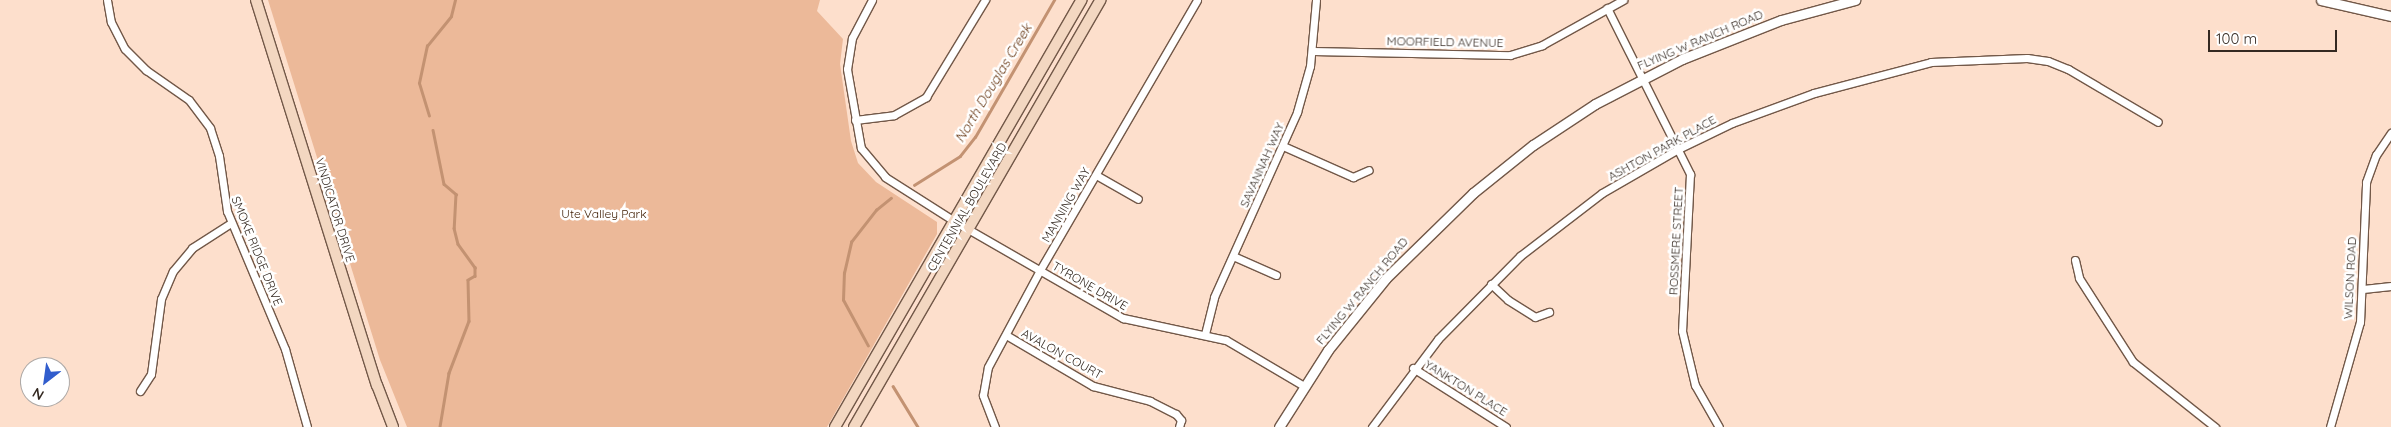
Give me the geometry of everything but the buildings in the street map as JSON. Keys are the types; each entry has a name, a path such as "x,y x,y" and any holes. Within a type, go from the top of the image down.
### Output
{"main road":[{"name":"VINDICATOR DRIVE","path":"256,0 376,385 393,427"},
{"name":"CENTENNIAL BOULEVARD","path":"835,427 1082,0"},
{"name":"CENTENNIAL BOULEVARD","path":"854,427 1101,0"}],"street":[{"name":"SMOKE RIDGE DRIVE","path":"107,0 111,22 125,48 146,70 189,100 210,128 219,156 221,187 231,223 285,349 308,427"},
{"name":"TYRONE DRIVE","path":"872,0 849,48 847,68 861,148 876,169 895,186 1130,321 1205,334 1236,344 1304,386"},
{"path":"855,120 894,115 926,97 985,0"},
{"name":"MANNING WAY","path":"995,427 984,405 983,385 988,367 1040,270 1197,0"},
{"name":"SAVANNAH WAY","path":"1205,334 1214,297 1283,146 1303,94 1312,51 1316,0"},
{"name":"MOORFIELD AVENUE","path":"1312,51 1510,55 1542,45 1623,0"},
{"name":"FLYING W RANCH ROAD","path":"1279,427 1304,386 1356,314 1433,229 1533,145 1643,78 1781,20 1855,0"},
{"path":"2321,0 2391,16"},
{"name":"ROSSMERE STREET","path":"1607,8 1680,148 1691,184 1682,331 1685,351 1699,396 1719,427"},
{"name":"ASHTON PARK PLACE","path":"1372,427 1413,368 1491,284 1569,217 1680,148 1732,123 1793,100 1931,62 1961,58 2048,61 2158,122"},
{"name":"WILSON ROAD","path":"2330,427 2357,335 2363,289 2366,182 2374,159 2391,133"},
{"path":"1283,146 1353,177 1370,170"},
{"path":"1096,175 1138,199"},
{"path":"140,392 151,374 161,299 173,271 192,248 231,223"},
{"path":"1232,256 1276,275"},
{"path":"2075,260 2079,278 2133,362 2211,426"},
{"path":"1491,284 1508,300 1535,317 1549,312"},
{"path":"2363,289 2391,286"},
{"name":"AVALON COURT","path":"1006,335 1093,386 1150,401 1176,414 1181,420 1179,427"},
{"name":"YANKTON PLACE","path":"1413,368 1506,427"}],"green space":[{"name":"Ute Valley Park","path":"268,0 820,0 817,11 843,39 840,64 851,141 858,163 876,182 937,222 937,234 827,427 407,427 380,360"}],"waterway":[{"path":"429,116 419,83 427,46 451,16 455,0"},
{"name":"North Douglas Creek","path":"914,185 960,156 975,137 1054,0"},
{"path":"433,130 444,184 456,194 454,228 458,244 475,267 475,276 468,280 469,321 449,373 440,427"},
{"name":"North Douglas Creek","path":"868,346 843,300 844,273 851,242 876,210 891,198"},
{"name":"North Douglas Creek","path":"893,386 918,427"}]}
